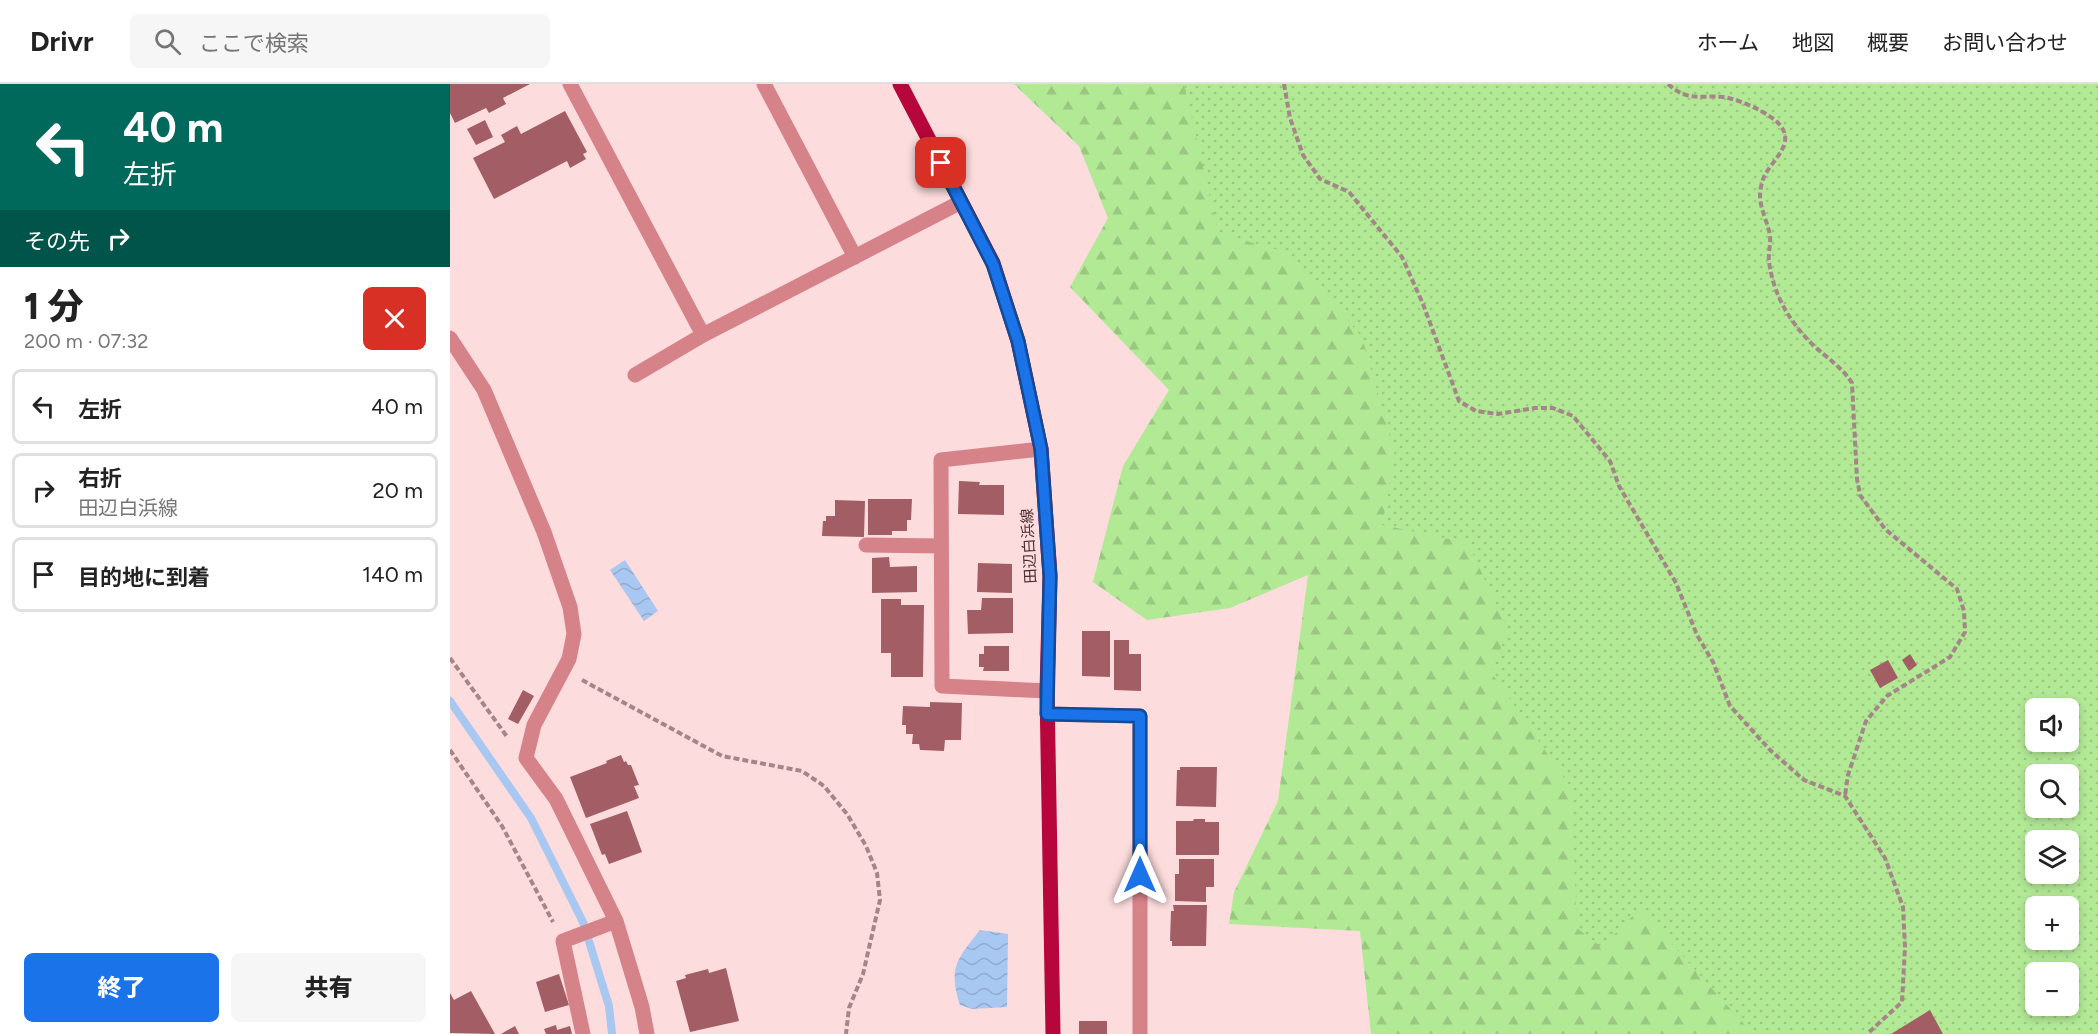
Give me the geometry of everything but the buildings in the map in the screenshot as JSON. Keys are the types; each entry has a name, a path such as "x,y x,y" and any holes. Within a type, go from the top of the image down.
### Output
{"main road":[{"name":"田辺白浜線","path":"900,84 993,264 1018,341 1041,449 1050,576 1047,714 1053,1034"}],"street":[{"path":"570,84 703,335"},
{"path":"764,84 855,257"},
{"path":"635,375 703,335 962,202"},
{"path":"450,338 484,390 548,543 570,607 574,634 568,659 534,725 526,758 556,799 642,1007 647,1034"},
{"path":"1041,449 940,460 942,686 1047,691"},
{"path":"866,545 941,546"},
{"path":"1047,714 1140,716 1140,1034"},
{"path":"583,1034 569,938 609,923"}],"path":[{"path":"1284,84 1290,118 1303,155 1320,179 1349,192 1402,257 1423,304 1459,401 1476,411 1498,414 1535,408 1553,408 1573,416 1610,461 1619,486 1676,583 1697,635 1713,662 1730,706 1770,750 1804,780 1845,796 1885,858 1903,907 1905,947 1902,1002 1867,1034"},
{"path":"1668,84 1684,95 1725,98 1743,104 1761,111 1780,125 1785,135 1782,152 1764,177 1760,194 1770,237 1769,259 1775,290 1787,316 1813,345 1845,372 1852,383 1860,495 1886,529 1957,589 1964,611 1965,632 1950,657 1887,696 1866,721 1848,775 1845,796"},
{"path":"450,658 507,735 514,751 526,758"},
{"path":"563,670 722,756 802,771 824,786 848,814 866,846 877,873 880,900 862,974 849,1008 846,1034"},
{"path":"450,750 502,826 569,938"}],"green space":[{"path":"1014,84 1184,84 1218,233 1289,253 1362,337 1395,455 1382,525 1468,543 1508,630 1491,672 1571,788 1577,928 1601,947 1640,909 1753,1034 1371,1034 1360,931 1229,924 1234,892 1278,801 1308,575 1230,608 1147,620 1093,582 1123,466 1169,390 1070,287 1108,218 1079,146"},
{"path":"1103,84 2098,84 2098,1034 1595,1034"}],"water":[{"path":"625,560 658,611 644,621 610,570"},
{"path":"980,930 1008,934 1007,1007 972,1009 960,1005 955,982 957,964"}],"waterway":[{"path":"450,701 531,818 583,922 609,1006 612,1034"}],"route":[{"path":"941,163 993,264 1018,341 1041,449 1050,576 1047,714 1140,716 1140,875"}]}
